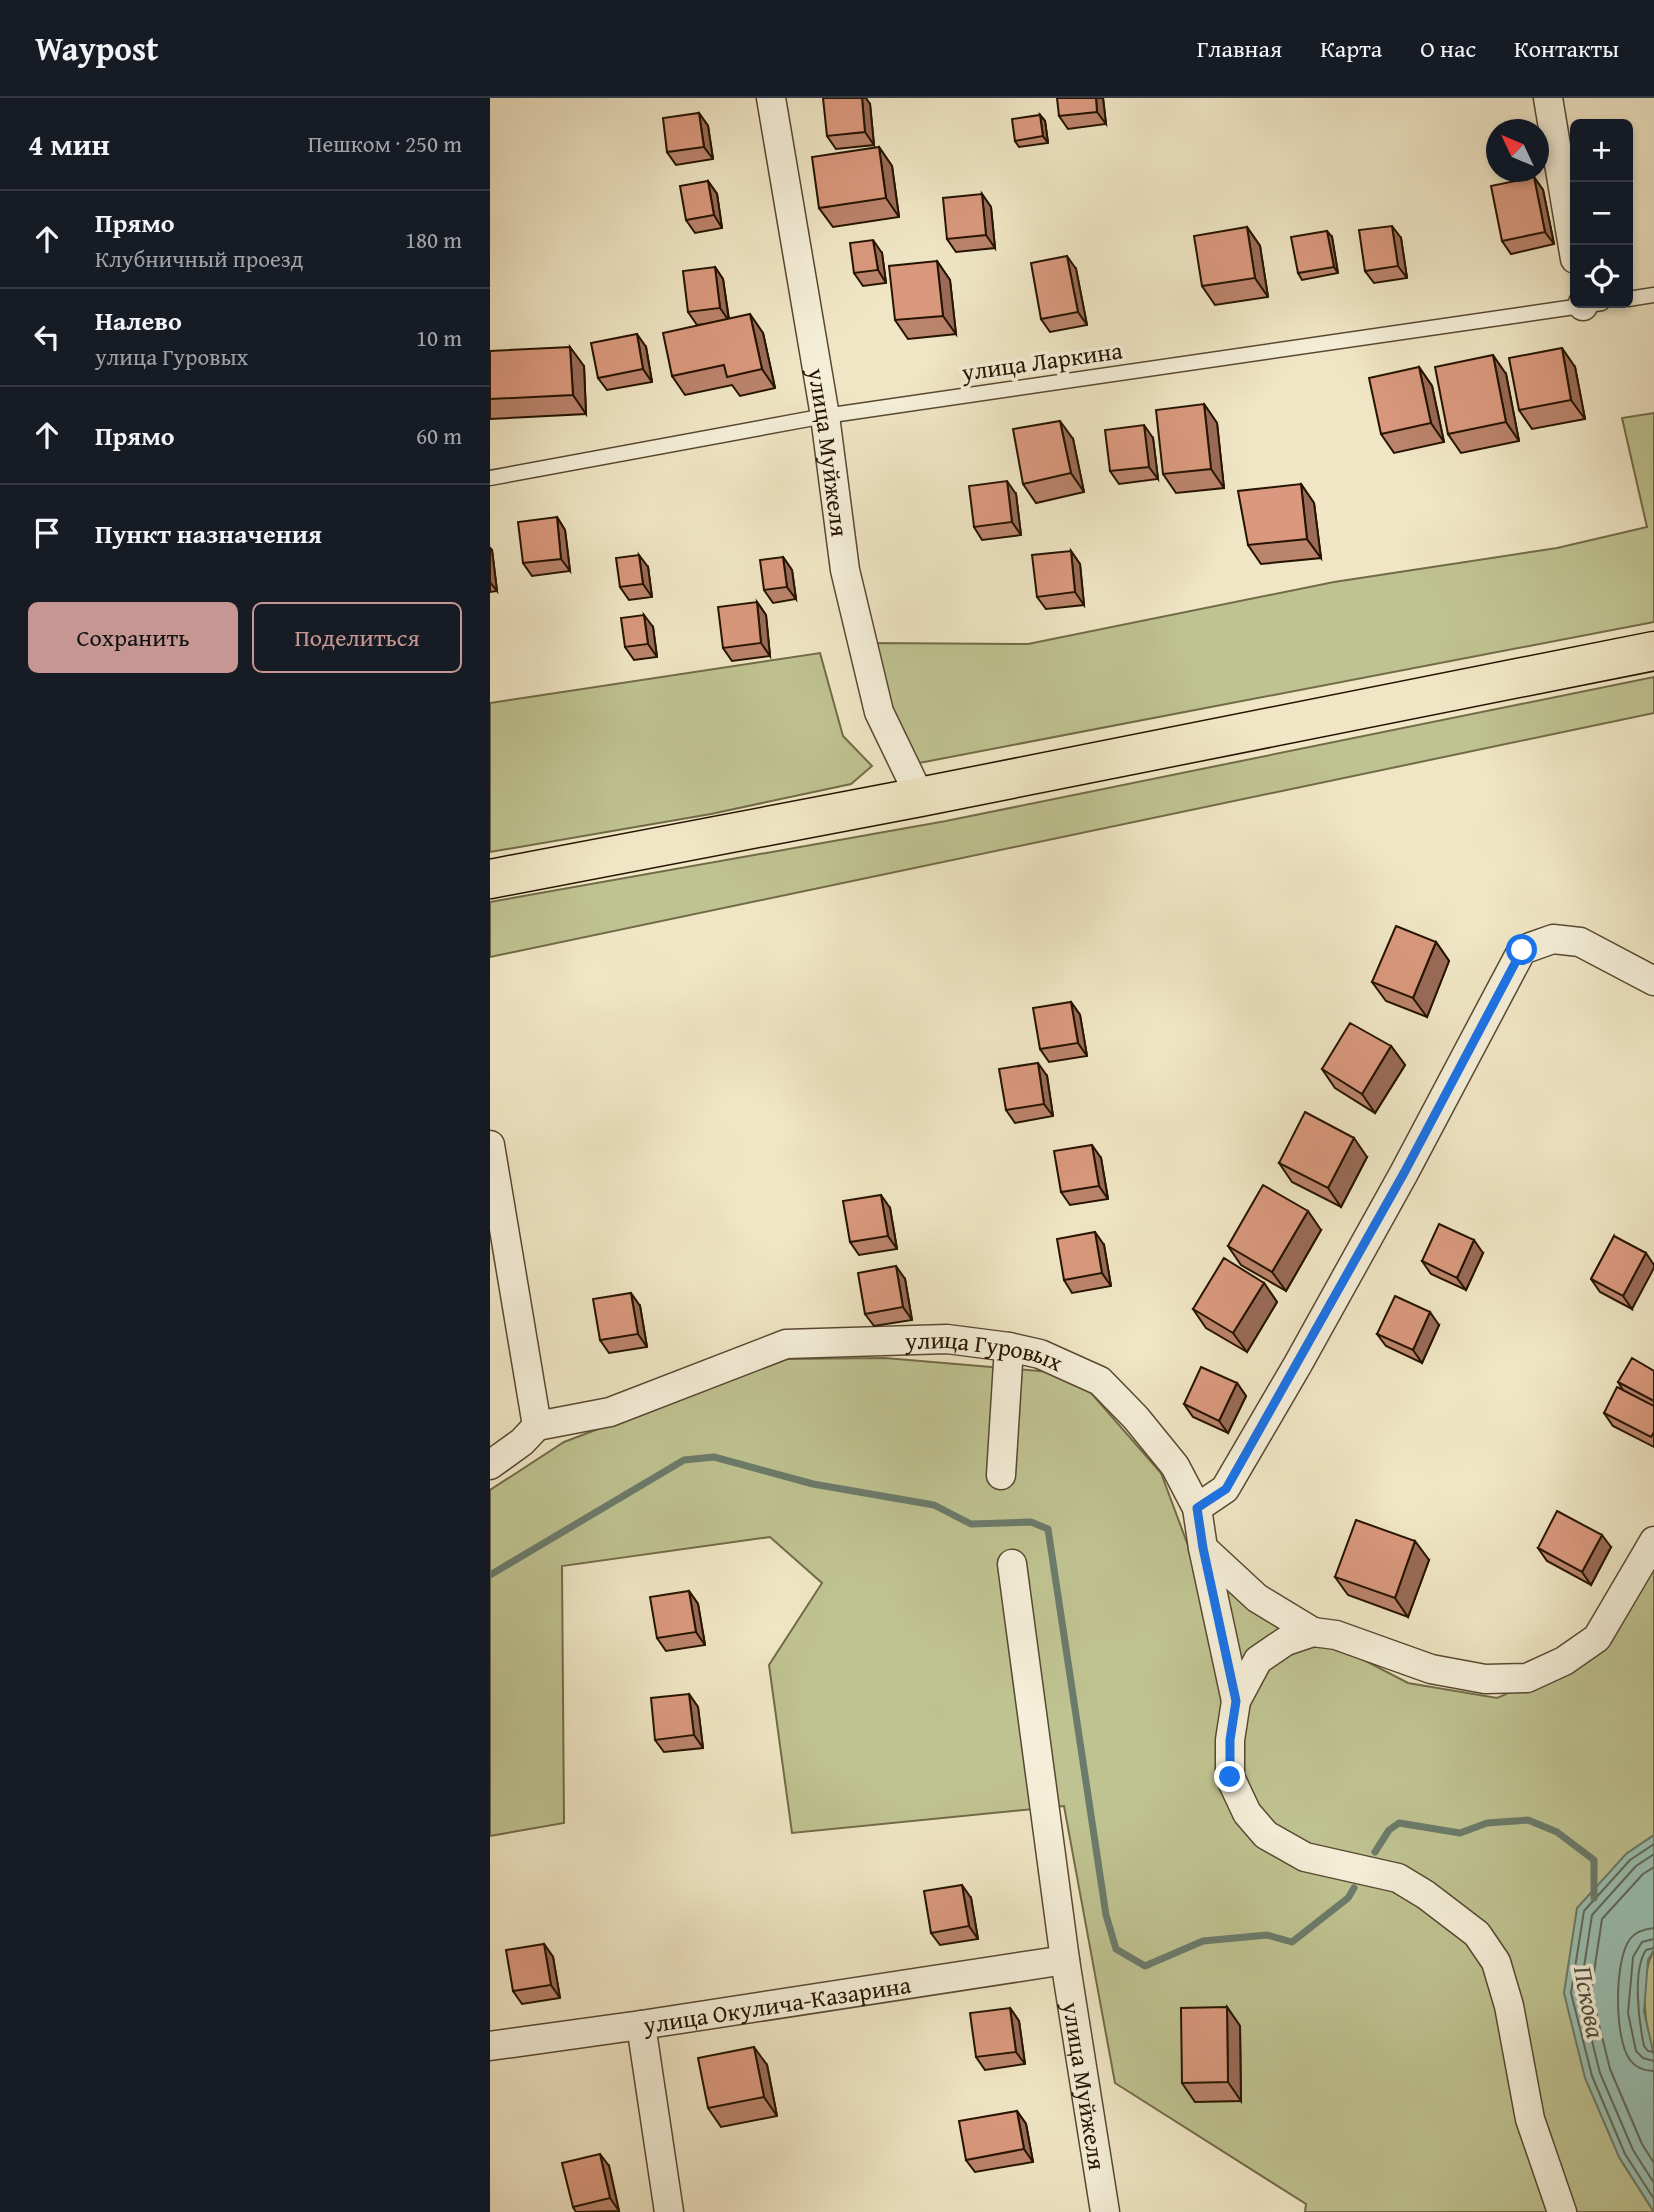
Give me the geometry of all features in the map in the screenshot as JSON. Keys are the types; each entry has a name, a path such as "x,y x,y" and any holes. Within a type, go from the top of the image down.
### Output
{"highway":[{"path":"490,879 920,797 1654,651"}],"street":[{"name":"улица Муйжеля","path":"772,98 825,416 845,570 879,712 920,797"},
{"path":"1548,98 1573,245"},
{"path":"1197,1508 1226,1489 1404,1173 1522,950 1553,939 1580,942 1654,981"},
{"path":"490,1145 537,1426 522,1443 490,1465"},
{"name":"улица Гуровых","path":"537,1426 610,1412 786,1344 947,1339 1009,1347 1040,1354 1066,1364 1100,1381 1136,1418 1175,1466 1197,1508 1236,1701"},
{"path":"1000,1475 1009,1347"},
{"path":"1203,1548 1257,1598 1313,1632 1336,1635 1431,1669 1485,1679 1527,1678 1564,1661 1597,1638 1654,1541"},
{"name":"улица Муйжеля","path":"1012,1564 1065,1960 1105,2212"},
{"path":"1313,1632 1286,1640 1258,1660 1236,1701 1230,1740 1230,1777 1247,1813 1266,1835 1305,1857 1398,1878 1426,1895 1477,1934 1496,1962 1509,2006 1530,2119 1562,2212"},
{"name":"улица Окулича-Казарина","path":"490,2046 1065,1960"},
{"path":"641,2025 669,2212"}],"lane":[{"path":"1633,298 1654,295"},
{"name":"улица Ларкина","path":"490,478 825,416 1570,307"}],"green space":[{"path":"1654,413 1654,622 919,763 888,712 874,643 1028,644 1334,582 1557,548 1647,527 1622,418"},
{"path":"820,653 843,736 872,766 851,784 711,814 490,852 490,703"},
{"path":"1654,677 1654,713 490,957 490,902 946,821"},
{"path":"885,1358 1051,1372 1085,1386 1161,1473 1196,1567 1283,1618 1408,1683 1497,1698 1597,1655 1654,1560 1654,1835 1626,1854 1619,2157 1654,2212 1305,2212 1306,2204 1115,2083 1064,1806 792,1833 769,1665 822,1583 770,1537 562,1566 564,1823 490,1836 490,1490 564,1442 782,1359"},
{"path":"1654,1950 1654,2055 1648,2030 1645,1987 1649,1961"}],"water":[{"name":"Пскова","path":"1654,1835 1654,1950 1648,1960 1644,2012 1654,2055 1654,2212 1619,2157 1585,2078 1564,1993 1577,1908 1626,1854"}],"building":[{"path":"823,98 862,98 865,132 827,136"},
{"path":"1057,98 1096,98 1097,112 1059,116"},
{"path":"699,113 704,147 667,152 663,118"},
{"path":"1040,115 1043,136 1015,141 1012,119"},
{"path":"879,147 886,198 819,208 812,157"},
{"path":"708,181 714,215 686,220 680,186"},
{"path":"1510,182 1535,182 1545,232 1502,241 1491,186"},
{"path":"982,194 986,235 947,239 943,198"},
{"path":"1392,226 1398,266 1365,271 1359,230"},
{"path":"1247,227 1255,278 1202,286 1194,236"},
{"path":"1327,231 1334,267 1298,273 1291,237"},
{"path":"873,240 878,270 854,273 850,243"},
{"path":"1067,256 1078,312 1041,319 1031,263"},
{"path":"937,261 943,316 895,320 889,266"},
{"path":"715,267 720,308 688,312 683,271"},
{"path":"750,314 762,369 727,377 724,365 672,376 663,333"},
{"path":"637,334 643,369 598,378 591,343"},
{"path":"570,347 573,395 490,399 490,351"},
{"path":"1562,348 1571,400 1519,410 1509,358"},
{"path":"1493,355 1506,422 1448,434 1435,367"},
{"path":"1419,367 1431,423 1381,434 1369,378"},
{"path":"1204,404 1211,469 1163,474 1156,410"},
{"path":"1060,421 1071,473 1023,484 1013,429"},
{"path":"1144,425 1149,467 1110,471 1105,430"},
{"path":"1007,481 1012,522 974,527 969,486"},
{"path":"1301,484 1307,539 1248,545 1238,491"},
{"path":"557,517 561,559 523,563 518,522"},
{"path":"1071,551 1075,592 1037,597 1032,555"},
{"path":"639,555 643,584 620,587 616,558"},
{"path":"783,557 787,587 764,590 760,560"},
{"path":"757,602 761,643 723,648 718,607"},
{"path":"644,615 648,644 625,647 621,618"},
{"path":"1396,926 1436,942 1413,998 1372,982"},
{"path":"1071,1002 1078,1043 1040,1049 1033,1008"},
{"path":"1350,1023 1391,1046 1362,1094 1322,1069"},
{"path":"1038,1063 1044,1104 1006,1110 999,1069"},
{"path":"1305,1112 1354,1138 1328,1188 1279,1163"},
{"path":"1092,1145 1099,1186 1061,1192 1054,1151"},
{"path":"1263,1185 1308,1211 1272,1272 1228,1246"},
{"path":"881,1195 888,1236 850,1242 843,1201"},
{"path":"1439,1224 1474,1240 1457,1278 1422,1261"},
{"path":"1095,1232 1102,1273 1064,1280 1057,1239"},
{"path":"1614,1236 1646,1253 1623,1296 1591,1279"},
{"path":"1224,1258 1264,1283 1233,1333 1193,1309"},
{"path":"896,1266 903,1307 865,1314 858,1273"},
{"path":"631,1293 638,1334 600,1340 593,1299"},
{"path":"1395,1296 1430,1312 1413,1350 1377,1334"},
{"path":"1632,1358 1654,1371 1654,1401 1618,1382"},
{"path":"1201,1367 1237,1383 1219,1421 1184,1404"},
{"path":"1617,1387 1654,1406 1654,1432 1651,1437 1604,1413"},
{"path":"1557,1511 1602,1535 1582,1572 1538,1548"},
{"path":"1356,1520 1415,1541 1395,1598 1335,1577"},
{"path":"689,1591 696,1632 657,1638 650,1597"},
{"path":"689,1694 694,1735 655,1740 651,1698"},
{"path":"962,1885 969,1926 931,1933 924,1891"},
{"path":"544,1944 551,1985 513,1991 506,1950"},
{"path":"1227,2007 1228,2082 1182,2083 1181,2008"},
{"path":"1010,2008 1016,2052 976,2057 970,2013"},
{"path":"754,2047 764,2097 708,2108 698,2058"},
{"path":"1017,2111 1024,2149 966,2160 959,2121"},
{"path":"600,2154 610,2198 573,2207 562,2163"}],"waterway":[{"path":"490,1575 684,1460 714,1457 813,1484 934,1505 971,1524 1031,1522 1048,1529 1106,1915 1116,1949 1145,1966 1203,1941 1267,1935 1292,1942 1348,1898 1354,1888"},
{"path":"1375,1852 1389,1830 1399,1823 1460,1833 1487,1823 1528,1820 1557,1832 1594,1860 1594,1898"}],"route":[{"path":"1230,1777 1230,1740 1236,1701 1197,1508 1226,1489 1404,1173 1522,950"}]}
